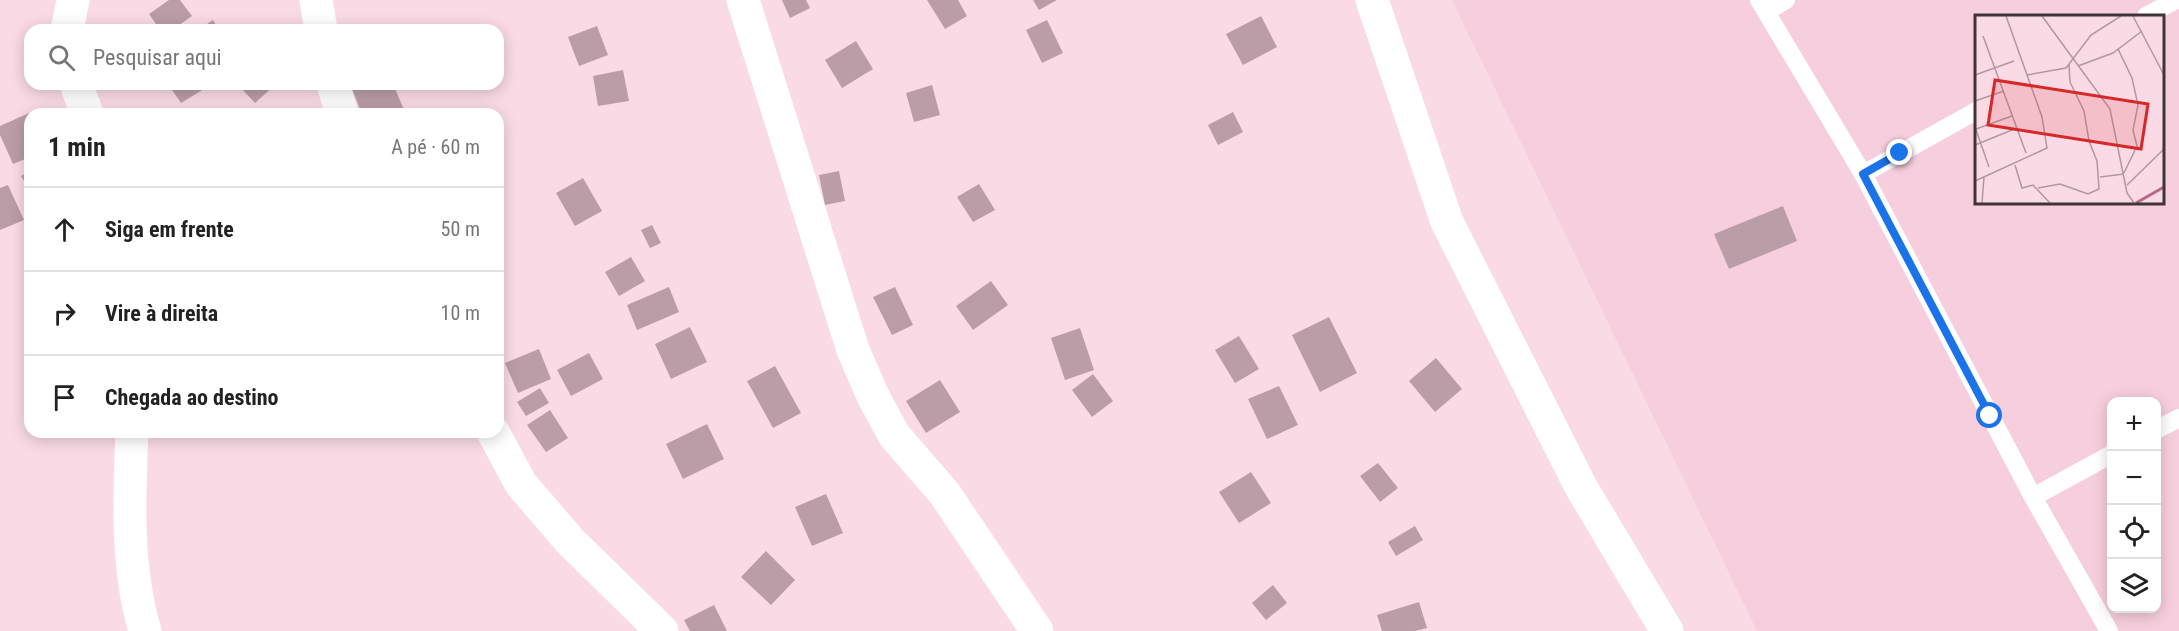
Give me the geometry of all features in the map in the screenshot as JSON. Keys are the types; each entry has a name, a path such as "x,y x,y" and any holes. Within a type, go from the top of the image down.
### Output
{"street":[{"path":"68,24 73,0"},
{"path":"316,0 320,24"},
{"path":"743,0 850,340 873,396 894,435 945,494 1037,631"},
{"path":"1372,0 1447,222 1581,487 1667,631"},
{"path":"78,90 85,108"},
{"path":"335,90 340,108"},
{"path":"132,438 128,506 135,597 145,631"},
{"path":"496,438 528,492 570,541 662,631"}],"lane":[{"path":"1786,0 1763,6 1863,174 2033,496 2109,631"},
{"path":"2148,15 2176,0"},
{"path":"1863,174 1975,112"},
{"path":"2161,428 2179,418"},
{"path":"2033,496 2107,457"}],"shaded area":[{"path":"1452,0 2179,0 2179,631 1757,631"}],"building":[{"path":"169,0 180,0 192,16 181,24 156,24 149,14"},
{"path":"782,0 806,0 810,8 790,18"},
{"path":"927,0 958,0 967,16 945,29"},
{"path":"1033,0 1057,0 1039,10"},
{"path":"1261,16 1277,47 1243,65 1226,34"},
{"path":"1047,20 1063,53 1042,63 1026,30"},
{"path":"597,26 608,55 579,66 568,37"},
{"path":"856,41 873,69 842,88 825,60"},
{"path":"623,70 629,101 598,106 593,76"},
{"path":"932,85 940,115 914,122 906,93"},
{"path":"172,90 202,90 181,103"},
{"path":"243,90 269,90 255,103"},
{"path":"352,90 396,90 403,108 360,108"},
{"path":"1233,112 1243,132 1218,145 1208,125"},
{"path":"24,115 24,159 13,164 0,135 0,126"},
{"path":"839,171 845,201 825,205 819,175"},
{"path":"583,178 602,211 575,226 556,193"},
{"path":"979,184 995,210 973,222 957,197"},
{"path":"8,185 24,220 0,230 0,188"},
{"path":"1783,206 1797,241 1729,269 1714,234"},
{"path":"652,225 661,243 650,248 641,230"},
{"path":"631,257 645,281 619,296 605,272"},
{"path":"991,281 1008,305 973,330 956,306"},
{"path":"669,287 679,312 637,330 627,305"},
{"path":"895,287 913,325 892,335 873,297"},
{"path":"1329,317 1357,373 1320,392 1292,335"},
{"path":"690,327 707,362 671,379 655,344"},
{"path":"1080,328 1094,370 1065,380 1051,338"},
{"path":"1239,336 1259,369 1235,383 1215,350"},
{"path":"539,349 551,379 518,393 505,363"},
{"path":"589,353 603,379 571,396 557,370"},
{"path":"1436,358 1462,389 1435,412 1409,381"},
{"path":"775,366 801,413 773,428 747,381"},
{"path":"1093,374 1113,401 1092,417 1072,390"},
{"path":"940,380 960,412 926,433 906,401"},
{"path":"1279,386 1298,425 1267,439 1248,399"},
{"path":"540,388 549,403 526,416 517,402"},
{"path":"550,410 568,438 546,452 527,425"},
{"path":"707,424 724,459 683,479 666,444"},
{"path":"1378,463 1398,488 1380,502 1360,476"},
{"path":"1251,472 1271,503 1239,523 1219,492"},
{"path":"826,494 843,533 812,546 795,507"},
{"path":"1415,526 1423,540 1396,556 1388,542"},
{"path":"766,551 795,580 771,605 741,577"},
{"path":"1273,585 1287,603 1266,620 1252,603"},
{"path":"1419,602 1427,628 1415,631 1382,631 1377,615"},
{"path":"714,605 727,631 690,631 684,620"}],"route":[{"path":"1900,153 1863,174 1990,416"}]}
